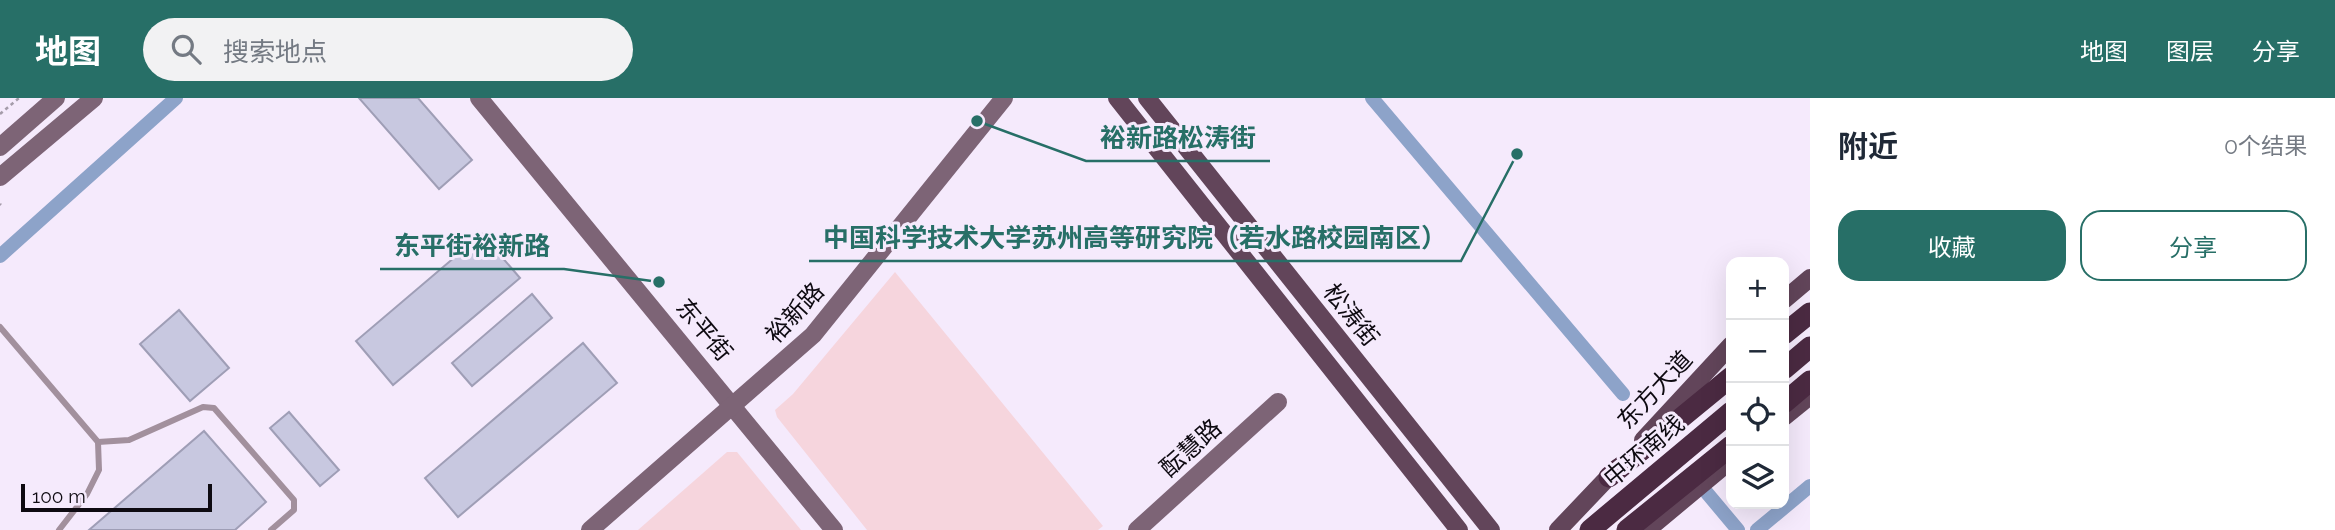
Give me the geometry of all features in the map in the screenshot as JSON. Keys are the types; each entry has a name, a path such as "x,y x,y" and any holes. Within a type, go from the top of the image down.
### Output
{"highway":[{"path":"1789,330 1810,313"},
{"path":"1789,365 1810,347"},
{"path":"1609,477 1726,381"},
{"path":"1789,401 1810,382"},
{"path":"1789,402 1810,389"},
{"name":"中环南线","path":"1590,530 1726,416"},
{"name":"中环南线","path":"1627,530 1726,450"}],"main road":[{"name":"松涛街","path":"1117,98 1459,530"},
{"name":"松涛街","path":"1147,98 1491,530"},
{"path":"1789,296 1810,278"},
{"name":"东方大道","path":"1558,530 1726,350"},
{"path":"1789,413 1810,396"},
{"path":"1647,530 1726,464"}],"street":[{"path":"0,148 56,98"},
{"path":"0,177 94,98"},
{"name":"东平街","path":"480,98 733,403 834,530"},
{"name":"裕新路","path":"590,530 813,335 1004,98"},
{"name":"酝慧路","path":"1137,530 1279,402"}],"lane":[{"path":"0,327 98,442 99,470 87,494 59,530"},
{"path":"98,442 129,440 203,407 214,408 294,500 294,510 271,530"}],"path":[{"path":"0,114 19,98"}],"shaded area":[{"path":"895,272 1103,526 1098,530 867,530 777,417 775,410 793,394"},
{"path":"727,452 737,452 801,530 638,530"}],"building":[{"path":"359,98 418,98 472,160 439,189"},
{"path":"482,234 520,278 393,385 356,341"},
{"path":"532,294 552,318 472,386 452,363"},
{"path":"179,310 229,368 190,401 140,344"},
{"path":"583,343 617,383 458,517 425,478"},
{"path":"289,412 339,470 320,486 270,428"},
{"path":"204,431 266,502 235,530 89,530"}],"waterway":[{"path":"0,256 176,98"},
{"path":"1372,98 1623,394"},
{"path":"1757,530 1810,486"},
{"path":"1707,493 1738,530"}],"place":[{"name":"裕新路松涛街","path":"977,121"},
{"name":"中国科学技术大学苏州高等研究院（若水路校园南区）","path":"1517,154"},
{"name":"东平街裕新路","path":"659,282"}]}
